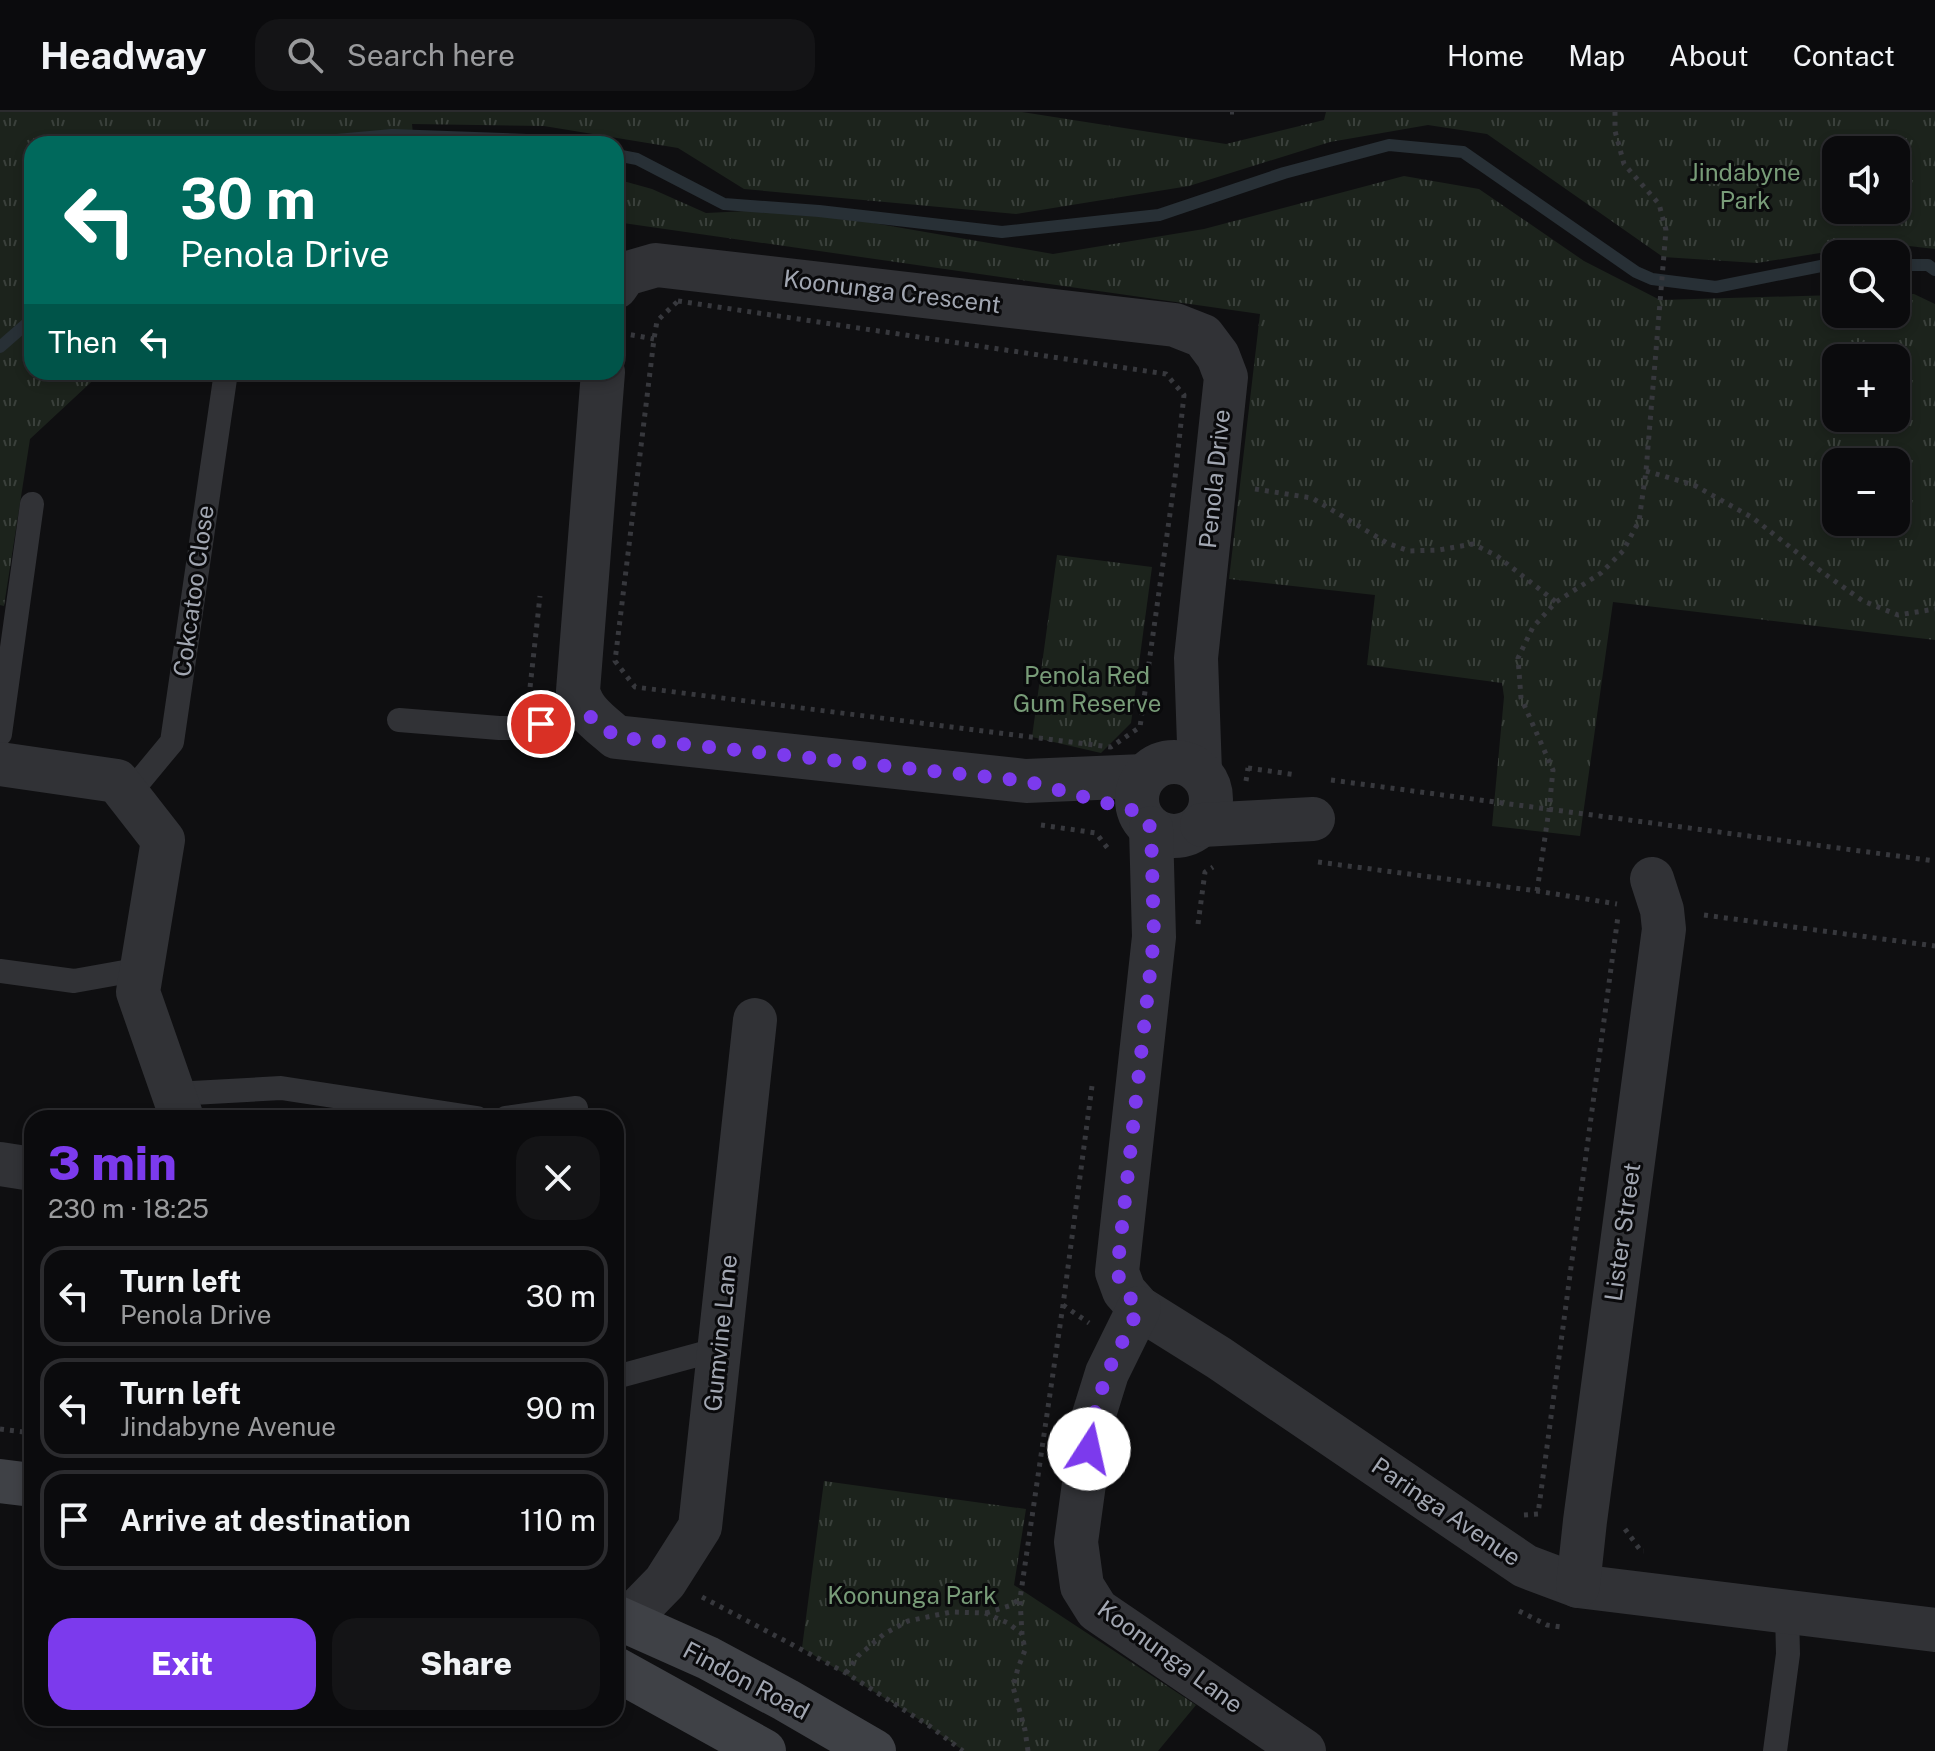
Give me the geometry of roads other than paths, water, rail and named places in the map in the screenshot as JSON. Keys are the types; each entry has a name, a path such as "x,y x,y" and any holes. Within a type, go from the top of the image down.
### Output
{"street":[{"name":"Koonunga Crescent","path":"624,275 656,265 1175,325"},
{"name":"Penola Drive","path":"1139,1308 1124,1291 1117,1272 1154,937 1185,802 1196,658 1195,483 1226,377 1218,356 1203,336 1175,325"},
{"path":"602,380 578,691 581,702 592,717 616,737 1026,781 1185,802"},
{"path":"0,764 117,781 163,840 138,992 178,1106"},
{"name":"Lister Street","path":"1578,1586 1664,929 1657,895"},
{"name":"Gumvine Lane","path":"624,1616 665,1582 700,1527 755,1020"},
{"path":"0,1164 24,1168"},
{"name":"Paringa Avenue","path":"1139,1308 1219,1358 1525,1566 1578,1586 1935,1630"},
{"name":"Koonunga Lane","path":"1139,1308 1107,1373 1093,1418 1076,1542 1082,1586 1097,1610 1304,1751"},
{"path":"0,1481 24,1484"},
{"name":"Findon Road","path":"624,1620 708,1658 874,1751"},
{"path":"624,1673 764,1751"}],"lane":[{"name":"Cokcatoo Close","path":"128,795 172,742 225,380"},
{"path":"0,734 32,504"},
{"path":"399,720 525,728 557,720 592,717"},
{"path":"0,971 74,981 141,969"},
{"path":"178,1106 281,1088 425,1110"},
{"path":"562,1110 576,1108"},
{"path":"624,1375 719,1349"},
{"path":"1775,1751 1788,1654 1787,1612"}],"waterway":[{"path":"381,136 419,136"},
{"path":"624,157 637,159 724,204 819,211 1002,232 1159,215 1284,173 1389,145 1463,152 1636,272 1652,279 1716,287 1822,266"},
{"path":"1910,265 1928,265 1935,270"},
{"path":"0,347 24,326"}],"park label":[{"name":"Jindabyne Park","path":"1745,187"},
{"name":"Penola Red Gum Reserve","path":"1087,690"},
{"name":"Koonunga Park","path":"912,1596"}]}
